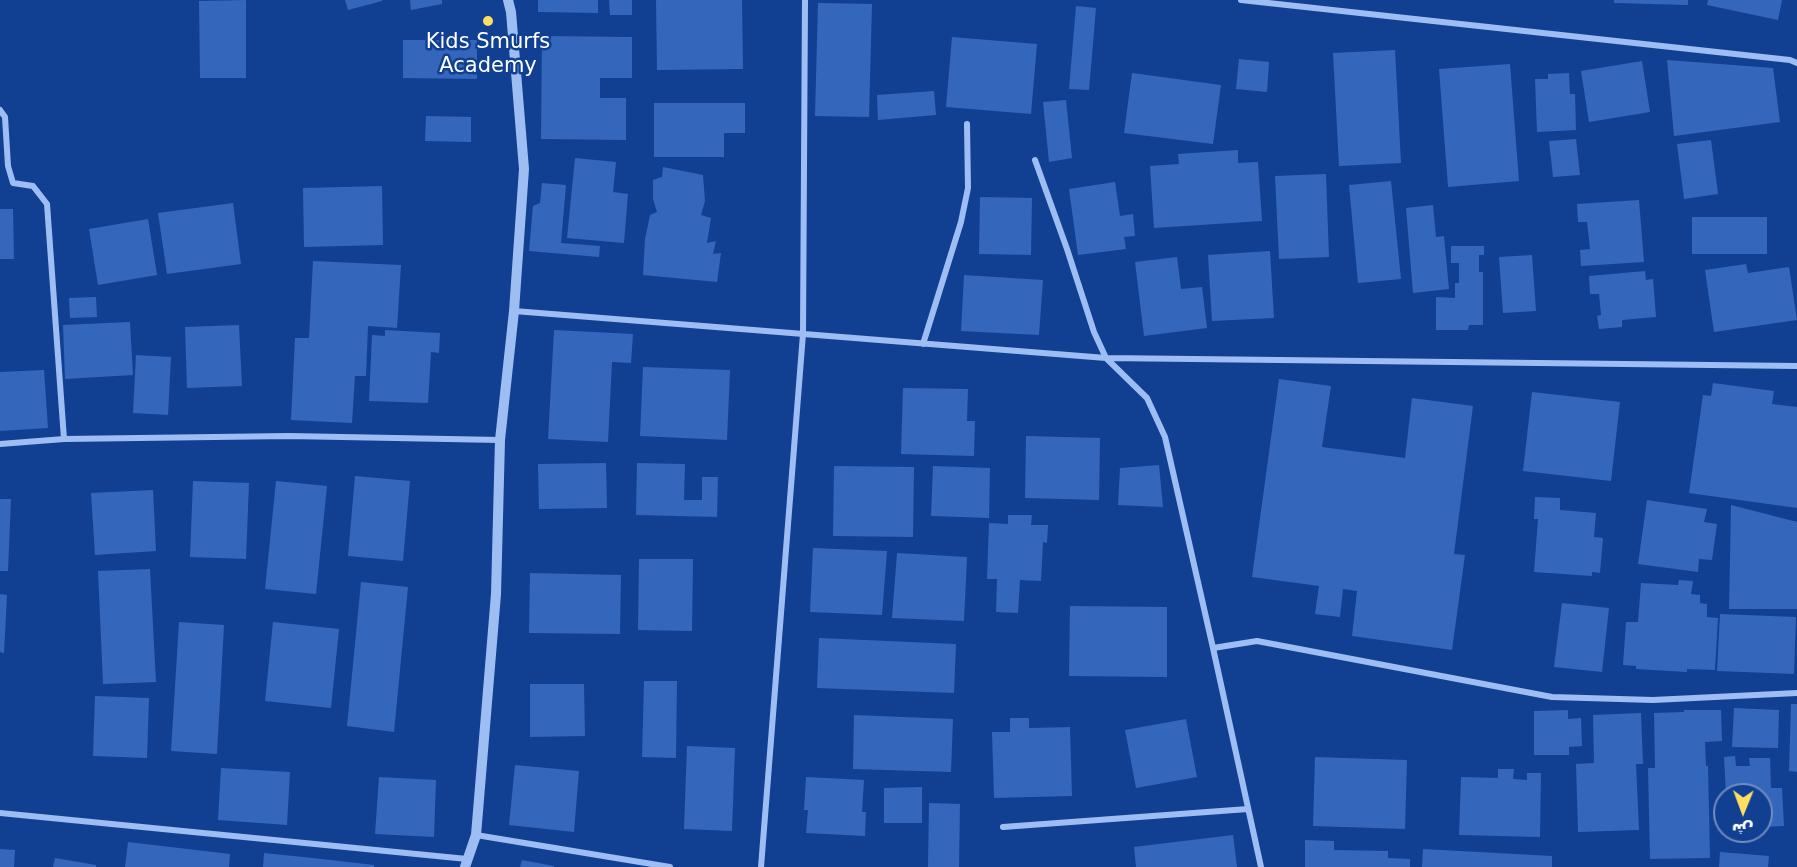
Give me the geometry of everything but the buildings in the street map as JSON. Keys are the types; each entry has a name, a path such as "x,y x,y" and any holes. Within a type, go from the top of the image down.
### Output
{"street":[{"path":"0,813 466,863 476,836 496,594 500,440 514,311 524,169 511,12 508,0"},
{"path":"761,867 803,334 805,0"},
{"path":"1240,0 1790,60 1797,63"},
{"path":"0,110 5,117 8,166 12,183 33,186 47,204 64,439"},
{"path":"923,344 938,289 961,222 968,188 967,124"},
{"path":"1035,160 1094,332 1106,358 1147,398 1165,437 1261,867"},
{"path":"514,311 1106,358 1797,366"},
{"path":"0,444 64,439 289,436 500,440"},
{"path":"1213,648 1257,641 1552,697 1653,700 1797,693"},
{"path":"1003,827 1248,809"},
{"path":"476,836 670,867"}],"place":[{"name":"Kids Smurfs Academy","path":"488,21"}]}
